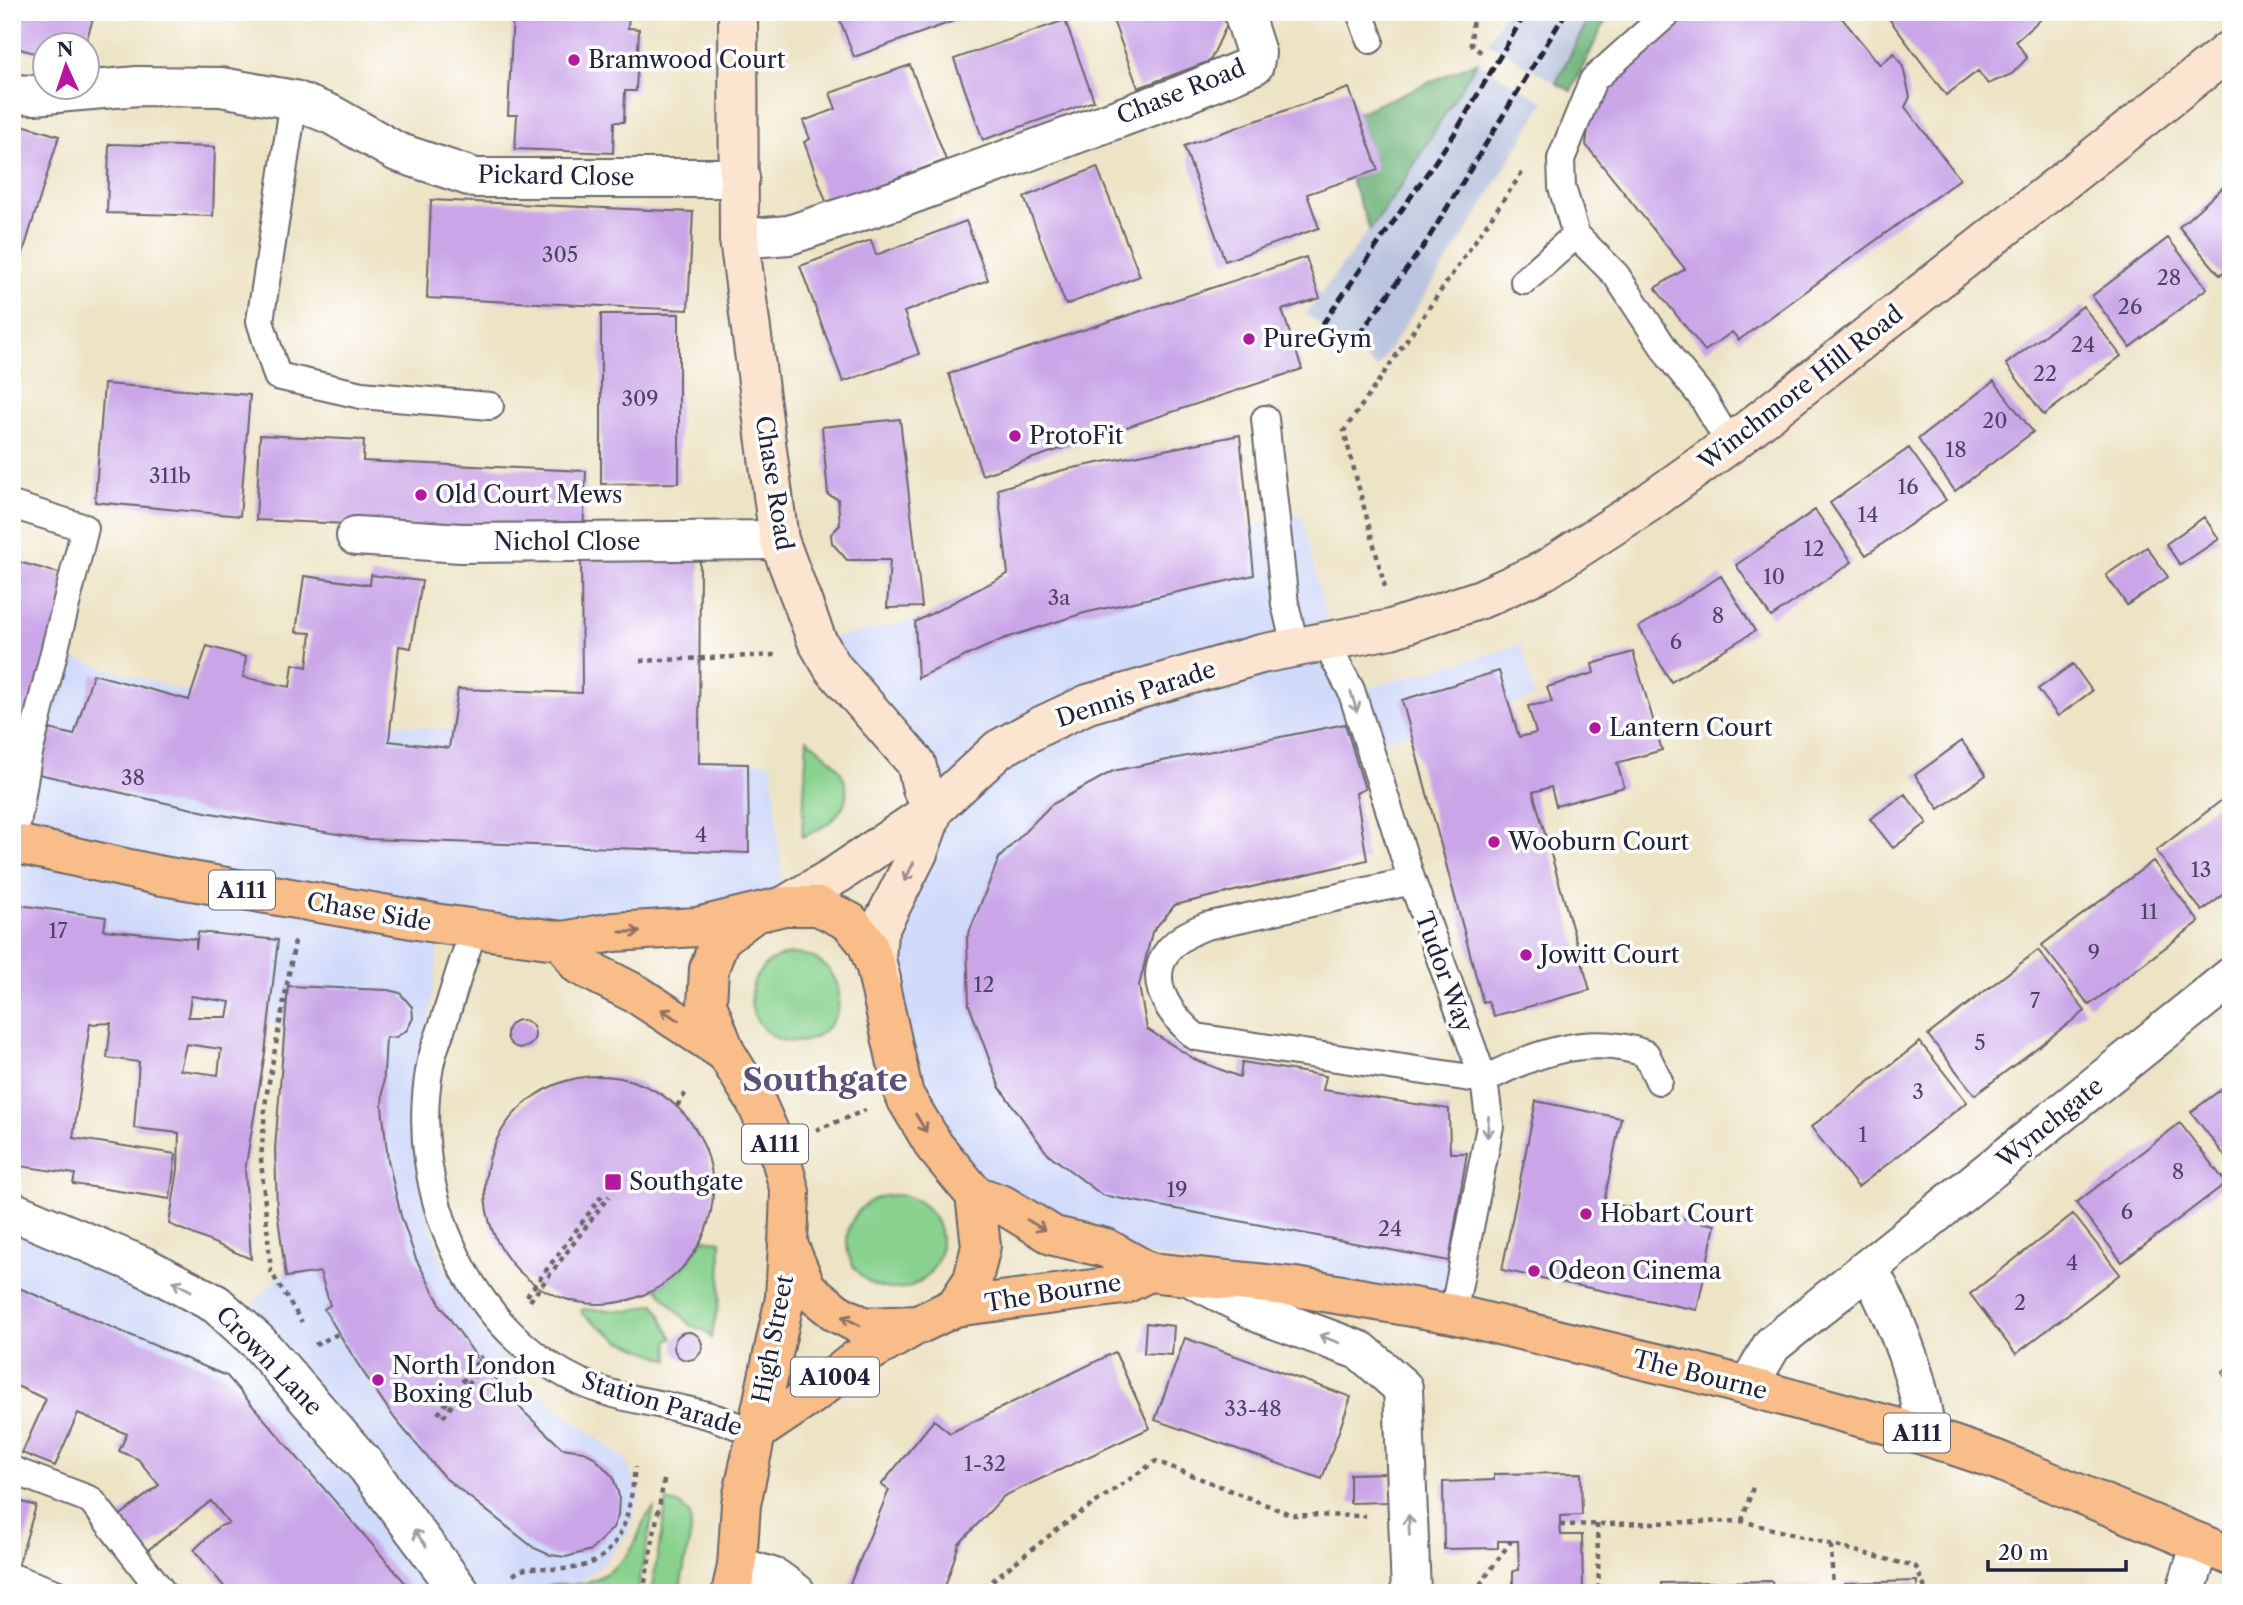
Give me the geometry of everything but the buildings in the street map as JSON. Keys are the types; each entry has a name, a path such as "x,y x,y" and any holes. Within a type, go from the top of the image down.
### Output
{"main road":[{"name":"Chase Side","path":"13,843 158,875 474,930 562,941 614,932 697,927 770,909"},
{"name":"A111","path":"956,1307 918,1325 864,1327 837,1314 807,1289 788,1244 790,1192 781,1159 756,1102 726,1053 706,1004 709,969 720,939 770,909 818,906 850,922 867,943 888,1012 904,1095 936,1147 975,1195"},
{"name":"A111","path":"562,941 579,965 638,995 726,1053"},
{"name":"The Bourne","path":"975,1195 1003,1205 1054,1236 1106,1248 1149,1272 1194,1279 1295,1287 1453,1314 1748,1386 1926,1436 1997,1460 2216,1550"},
{"path":"956,1307 973,1280 981,1246 975,1195"},
{"name":"High Street","path":"734,1579 741,1504 785,1298 788,1244"},
{"name":"The Bourne","path":"956,1307 1123,1285 1149,1272"},
{"name":"High Street","path":"755,1433 813,1394 854,1361 918,1325"}],"street":[{"name":"Chase Road","path":"737,12 740,239 779,540 817,641 850,689 916,763 922,789 934,809"},
{"name":"Chase Road","path":"740,239 789,234 899,199 1254,65 1256,53 1243,12"},
{"name":"Winchmore Hill Road","path":"1309,643 1391,629 1481,599 1545,570 1648,503 1730,444 2231,49"},
{"name":"Pickard Close","path":"12,94 34,95 138,86 221,87 294,100 332,115 397,152 475,178 740,178"},
{"name":"Nichol Close","path":"356,536 461,543 779,540"},
{"name":"Dennis Parade","path":"770,909 838,874 934,809 999,749 1043,724 1088,704 1309,643"},
{"name":"Dennis Parade","path":"888,1012 876,959 878,932 918,853 934,809"},
{"name":"Wynchgate","path":"1748,1386 1772,1345 2231,977"},
{"name":"Crown Lane","path":"12,1211 143,1266 216,1304 267,1351 367,1467 461,1593"},
{"path":"1869,1269 1891,1310 1923,1401 1926,1436"},
{"path":"1194,1279 1261,1314 1361,1351 1404,1388 1411,1593"},
{"path":"2185,1593 2216,1550"},
{"path":"734,1579 775,1578 796,1593"}],"lane":[{"path":"1360,12 1370,40"},
{"path":"1669,12 1593,80 1562,159 1562,187 1576,235 1616,275 1672,360 1702,397 1730,444"},
{"path":"294,100 260,321 277,376 362,395 490,406"},
{"path":"1524,281 1576,235"},
{"name":"Tudor Way","path":"1265,419 1285,604 1309,643 1351,690 1412,881 1484,1080 1490,1126 1453,1314"},
{"path":"12,505 85,528 28,757 13,843"},
{"path":"1412,881 1206,926 1187,933 1171,948 1163,964 1157,984 1161,994 1176,1020 1196,1037 1484,1080 1511,1065 1587,1043 1619,1045 1646,1054 1659,1081"},
{"name":"Station Parade","path":"474,930 430,1065 426,1120 430,1176 440,1218 462,1268 494,1314 519,1341 550,1364 587,1384 711,1417 755,1433"},
{"path":"12,1470 91,1500 163,1593"},
{"path":"12,1577 56,1593"}],"path":[{"path":"1472,12 1471,44 1482,53"},
{"path":"1391,629 1383,572 1376,555 1344,431 1525,169"},
{"path":"640,661 771,656 817,641"},
{"path":"303,1323 271,1272 261,1159 266,1098 290,962 304,901"},
{"path":"677,1106 687,1090"},
{"path":"808,1133 879,1105"},
{"path":"310,1334 316,1344"},
{"path":"976,1593 1063,1525 1156,1461 1292,1515 1409,1517"},
{"path":"513,1575 525,1567 572,1569 600,1558 623,1532 630,1510 635,1467"},
{"path":"643,1593 666,1475"},
{"path":"1742,1521 1754,1484"},
{"path":"1560,1525 1742,1521 1916,1567 1927,1593"},
{"path":"1597,1524 1599,1591"},
{"path":"1475,1593 1511,1541"},
{"path":"1831,1545 1833,1593"}],"shaded area":[{"path":"1505,12 1592,12 1556,83 1488,43"},
{"path":"1477,62 1544,102 1472,223 1377,368 1306,314 1399,189"},
{"path":"1301,513 1345,695 1521,645 1535,698 1134,810 1077,1048 1221,1118 1469,1168 1443,1312 1054,1236 935,1147 877,951 934,809 817,641 956,612"},
{"path":"12,640 214,700 593,750 772,763 784,906 697,927 441,925 428,1032 407,1106 422,1195 443,1266 482,1330 518,1374 563,1413 625,1459 640,1494 627,1535 602,1565 566,1593 315,1593 179,1433 12,1360 12,1213 235,1322 305,1251 305,1034 12,945"}],"green space":[{"path":"1592,12 1610,12 1571,91 1556,83"},
{"path":"1477,62 1399,189 1370,230 1351,180 1377,169 1357,113"},
{"path":"807,739 837,766 846,790 845,801 833,818 824,826 802,837"},
{"path":"795,954 812,958 826,967 835,981 839,998 835,1015 826,1029 812,1038 795,1042 778,1038 764,1029 755,1015 751,998 755,981 764,967 778,958"},
{"path":"894,1195 912,1199 927,1209 937,1224 941,1242 937,1260 927,1275 912,1285 894,1289 876,1285 861,1275 851,1260 847,1242 851,1224 861,1209 876,1199"},
{"path":"703,1239 721,1241 720,1298 711,1338 706,1331 691,1326 657,1289 686,1265"},
{"path":"655,1304 673,1339 668,1340 669,1360 621,1341 582,1314 582,1309 631,1311"},
{"path":"667,1501 680,1505 690,1515 691,1532 679,1593 651,1593"},
{"path":"654,1508 637,1593 544,1591 545,1587 549,1586 589,1581 613,1569 631,1550"}],"railway":[{"path":"1322,325 1455,133 1526,12"},
{"path":"1350,347 1425,244 1566,12"}],"place":[{"name":"Bramwood Court","path":"574,60"},
{"name":"PureGym","path":"1249,339"},
{"name":"ProtoFit","path":"1015,436"},
{"name":"Old Court Mews","path":"421,495"},
{"name":"Lantern Court","path":"1595,728"},
{"name":"Wooburn Court","path":"1494,842"},
{"name":"Jowitt Court","path":"1526,955"},
{"name":"Southgate","path":"613,1182"},
{"name":"Hobart Court","path":"1586,1214"},
{"name":"Odeon Cinema","path":"1534,1271"},
{"name":"North London Boxing Club","path":"378,1380"}],"district":[{"name":"Southgate","path":"825,1080"}]}
